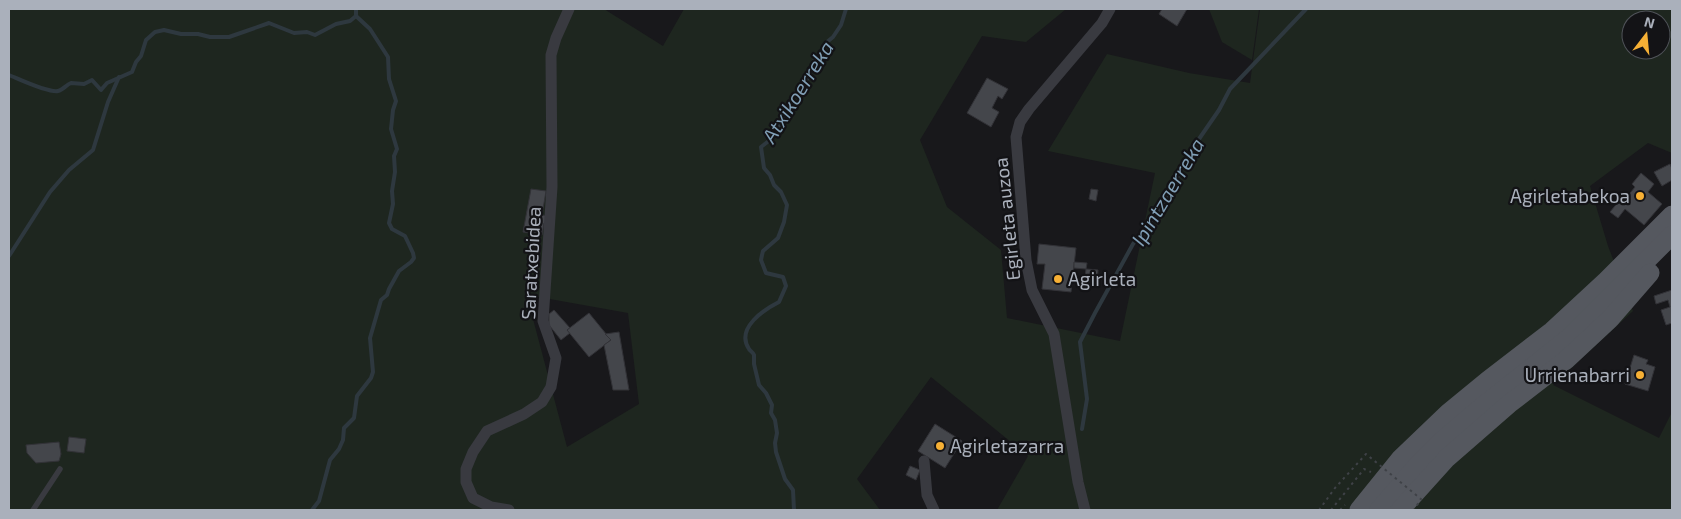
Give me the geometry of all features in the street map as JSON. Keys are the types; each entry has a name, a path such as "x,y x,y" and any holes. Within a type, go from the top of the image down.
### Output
{"main road":[{"path":"1352,506 1448,413 1552,331 1606,281 1672,215"},
{"path":"1378,510 1443,440 1570,337 1672,235"},
{"path":"1400,510 1447,458 1509,404 1566,360 1610,319 1672,248"}],"street":[{"name":"Saratxebidea","path":"509,510 491,507 473,498 466,482 466,469 473,452 487,431 524,414 542,402 551,387 556,358 542,321 552,187 551,55 556,38 569,9"},
{"name":"Egirleta auzoa","path":"1085,510 1078,482 1054,334 1032,290 1026,260 1016,137 1020,122 1029,109 1102,23 1110,9"},
{"path":"924,460 927,495 934,510"}],"lane":[{"path":"32,510 60,469"}],"path":[{"path":"1319,510 1335,488 1366,454 1421,500 1414,510"},
{"path":"1331,510 1364,469 1371,472"},
{"path":"1340,510 1352,506"}],"shaded area":[{"path":"9,9 604,9 663,46 684,9 1066,9 1026,42 982,36 920,140 947,207 1001,250 1007,318 1120,341 1155,173 1048,151 1107,54 1189,73 1250,83 1260,9 1672,9 1672,153 1648,143 1590,186 1608,246 1633,311 1553,385 1659,438 1672,412 1672,510 997,510 1028,456 931,377 857,479 880,510 9,510","holes":["533,296 628,313 639,404 567,447 533,319"]},
{"path":"1209,9 1259,9 1252,60 1222,42"}],"building":[{"path":"1162,9 1187,9 1177,26 1159,14"},
{"path":"987,78 1008,89 1002,99 998,96 992,108 999,112 991,127 967,113"},
{"path":"1670,164 1672,180 1662,186 1654,172"},
{"name":"Agirletabekoa","path":"1641,173 1654,184 1648,192 1662,204 1644,225 1625,209 1618,218 1610,212 1619,201 1622,203 1635,187 1632,184"},
{"path":"531,189 546,191 542,215 548,216 547,224 544,223 542,235 523,232"},
{"path":"1091,189 1098,190 1096,201 1089,199"},
{"name":"Agirleta","path":"1039,244 1076,248 1071,292 1042,289 1045,264 1037,264"},
{"path":"1074,262 1087,263 1086,269 1074,268"},
{"path":"1086,269 1098,270 1097,287 1084,285"},
{"path":"1672,290 1672,323 1666,325 1661,310 1670,307 1668,300 1656,304 1654,296"},
{"path":"554,310 570,328 567,330 570,333 561,340 549,325 549,314"},
{"path":"589,313 611,340 589,357 567,330"},
{"path":"619,332 629,390 613,390 604,345 611,340 605,334"},
{"name":"Urrienabarri","path":"1634,355 1648,360 1646,364 1655,367 1648,391 1625,384"},
{"name":"Agirletazarra","path":"935,424 962,441 945,468 918,451"},
{"path":"69,437 86,439 84,453 67,451"},
{"path":"59,442 61,454 59,461 36,463 27,453 26,445"},
{"path":"910,466 920,470 916,480 906,475"}],"waterway":[{"path":"9,75 53,91 58,91 71,83 84,84 92,80 101,90 107,83 132,72 141,56 146,40 155,32 164,30 181,34 229,37 269,23 294,33 307,32 315,35 336,24 350,21 356,16 356,9"},
{"name":"Atxikoerreka","path":"794,510 793,490 785,479 776,452 777,433 775,420 771,413 772,405 766,393 759,385 754,355 746,341 746,334 754,320 766,309 779,302 786,286 783,277 766,273 761,260 763,251 778,238 784,222 787,205 781,192 774,185 770,175 764,168 761,147 770,140 776,129 785,120 793,96 807,79 813,62 841,25 846,9"},
{"name":"Ipintzaerreka","path":"1082,429 1087,399 1080,342 1095,313 1133,244 1161,208 1182,168 1219,110 1230,89 1306,9"},
{"path":"312,510 319,501 330,460 339,449 343,440 344,428 354,418 357,396 371,378 373,372 370,338 381,300 387,295 399,271 414,258 405,236 392,229 389,223 393,204 394,156 397,149 391,129 396,101 389,79 388,57 370,29 356,16"},
{"path":"9,256 50,192 69,170 93,150 108,102 119,77"}],"place":[{"name":"Agirletabekoa","path":"1640,196"},
{"name":"Agirleta","path":"1058,279"},
{"name":"Urrienabarri","path":"1640,375"},
{"name":"Agirletazarra","path":"940,446"}]}
